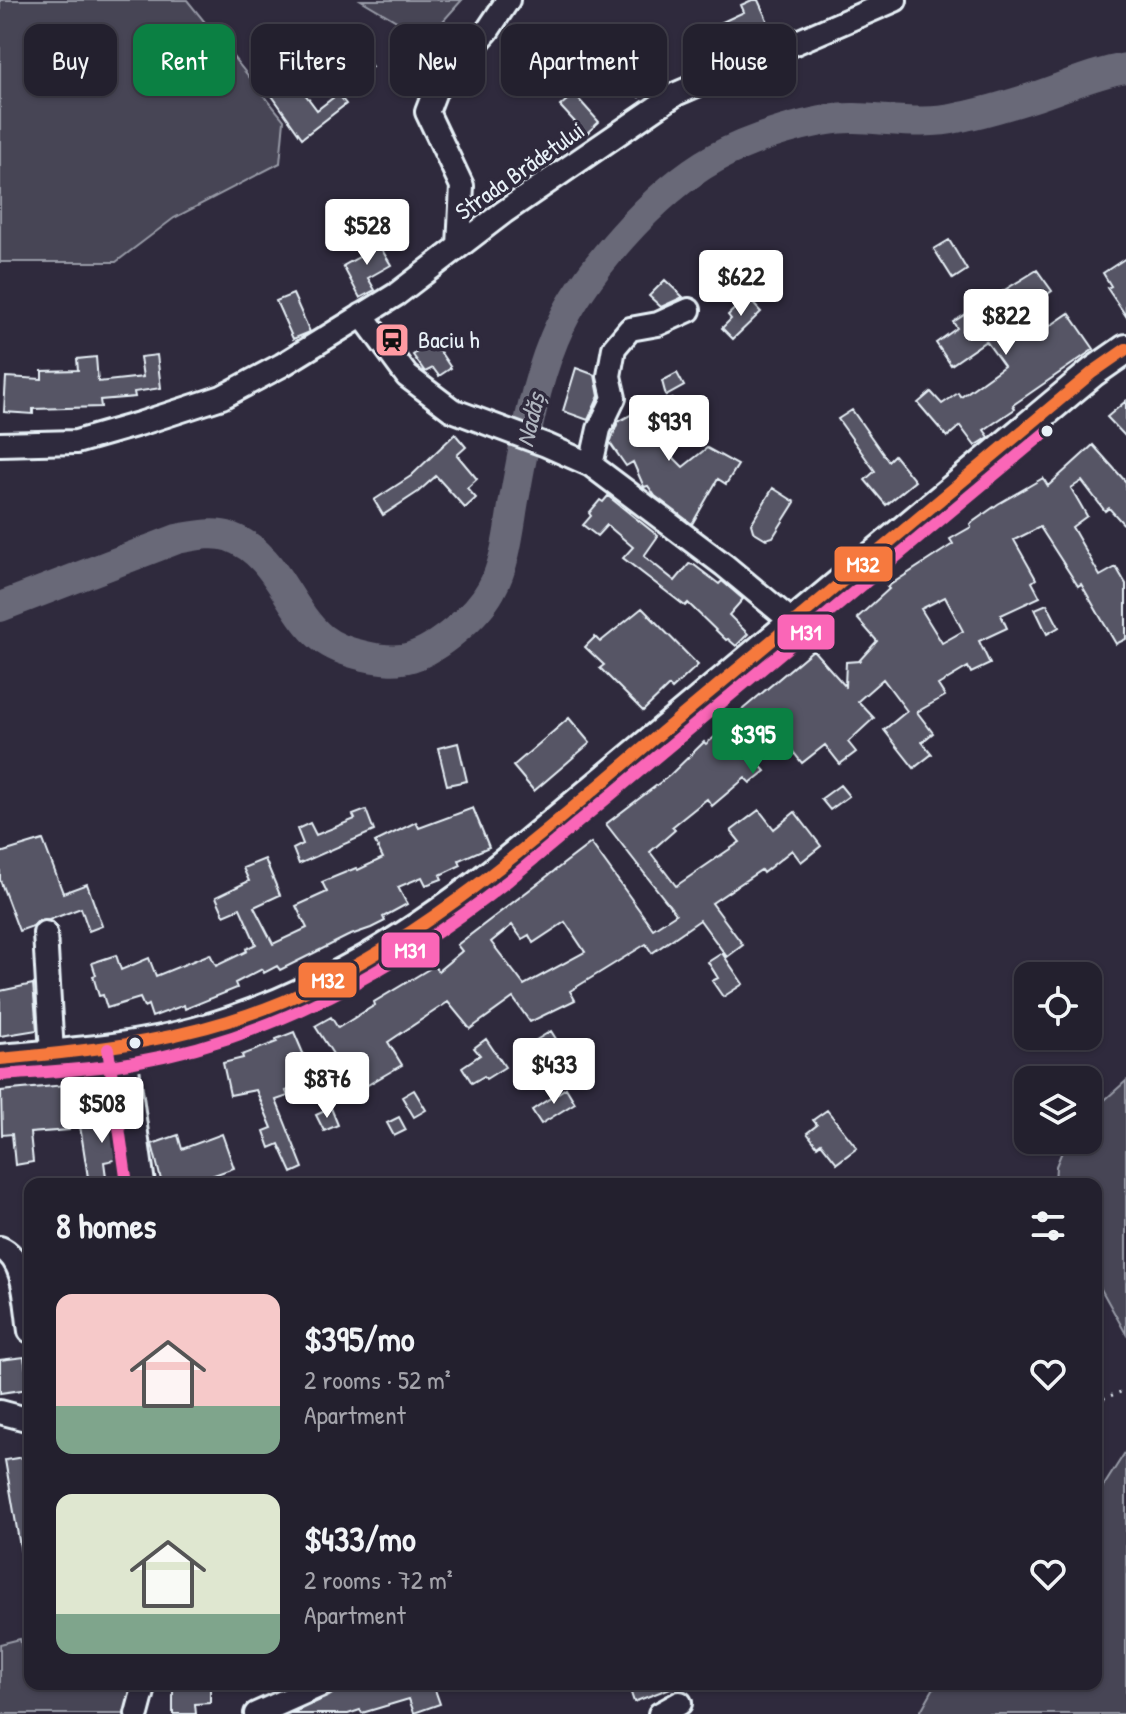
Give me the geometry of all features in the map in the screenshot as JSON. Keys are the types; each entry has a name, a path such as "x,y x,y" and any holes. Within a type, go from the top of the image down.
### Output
{"main road":[{"path":"0,1059 124,1047 196,1031 273,1005 331,979 388,948 441,913 499,868 1126,349"}],"street":[{"path":"459,246 462,186 427,112 435,91 488,30 508,0"},
{"name":"Strada Brădetului","path":"0,444 76,442 222,397 282,365 397,294 504,212 676,94 895,0"},
{"path":"591,465 599,429 614,398 609,376 614,348 630,329 658,324 689,310"},
{"path":"362,315 407,376 452,410 591,465 724,565 795,624"},
{"path":"45,933 52,1054"},
{"path":"124,1047 142,1178"},
{"path":"0,1248 11,1253 19,1265 24,1295"},
{"path":"0,1412 24,1418"},
{"path":"137,1714 143,1690"},
{"path":"256,1714 310,1690"}],"path":[{"path":"1102,1399 1126,1390"}],"shaded area":[{"path":"0,0 187,0 206,24 133,24 133,96 235,96 235,59 251,79 251,96 265,96 284,120 280,163 174,218 116,262 0,262"},
{"path":"361,0 462,0 440,24 402,24"},
{"path":"1126,1081 1126,1334 1102,1291 1102,1178 1055,1178 1061,1154 1102,1154 1102,1102"},
{"path":"1126,1451 1126,1714 919,1714 933,1690 1102,1690 1102,1489"},
{"path":"20,1639 24,1657 24,1690 130,1690 128,1714 0,1714 0,1644"}],"building":[{"path":"758,0 769,24 718,24 744,12 741,5"},
{"path":"272,96 306,96 317,110 340,96 346,104 302,138"},
{"path":"576,96 599,122 586,134 560,106"},
{"path":"373,235 391,265 368,278 375,290 360,298 343,266 368,252 362,242"},
{"path":"949,240 967,270 953,279 934,249"},
{"path":"1126,258 1126,316 1107,288 1111,286 1103,273"},
{"path":"1037,270 1052,291 1028,308 1035,319 1044,330 1069,313 1094,349 1013,405 1015,409 984,430 989,437 975,446 960,426 947,437 918,403 931,392 942,404 958,393 961,397 1004,366 986,341 951,365 936,343 957,328 953,322"},
{"path":"665,280 683,297 661,307 649,296"},
{"path":"293,294 310,332 293,339 276,301"},
{"path":"747,297 761,312 733,339 722,328 731,319 728,315"},
{"path":"433,341 451,368 439,376 433,368 425,372 413,355"},
{"path":"157,355 161,388 134,392 135,397 100,400 101,407 33,409 33,414 4,412 6,377 42,379 42,371 78,370 77,359 96,357 98,382 143,377 140,357"},
{"path":"576,368 595,375 599,396 588,420 563,411"},
{"path":"677,373 684,386 666,396 662,381"},
{"path":"672,399 678,410 649,422 664,448 683,467 707,448 738,465 726,484 718,479 692,524 655,496 648,486 644,487 633,462 626,466 610,443 618,422 643,408"},
{"path":"1126,401 1126,437 1107,417"},
{"path":"852,410 888,461 894,455 915,481 886,505 865,480 875,471 838,419"},
{"path":"455,434 466,447 457,455 477,479 467,488 476,498 465,508 436,476 383,515 374,500 411,476"},
{"path":"1093,445 1126,482 1126,527 1109,508 1105,511 1082,481 1071,488 1087,516 1072,527 1100,576 1116,567 1126,584 1126,639 1116,644 1081,584 1078,586 1040,527 1014,540 1036,579 1032,582 1040,597 1001,615 1007,628 979,641 990,664 971,673 968,667 938,685 945,696 917,712 933,733 922,742 932,754 914,768 884,730 907,711 883,679 858,701 874,718 848,742 856,752 840,764 825,745 802,763 779,734 752,756 765,771 750,783 745,778 712,806 707,799 672,827 675,830 650,852 676,886 740,842 731,831 759,810 774,829 795,812 821,846 801,862 792,850 763,873 761,870 712,903 743,945 727,957 700,920 652,953 646,944 570,991 575,1000 530,1022 513,998 470,1029 448,1002 388,1042 402,1065 359,1090 345,1068 338,1073 327,1057 333,1054 315,1026 331,1017 338,1028 434,966 438,971 462,951 457,945 591,843 653,929 676,914 606,824 670,775 704,742 706,744 738,718 736,715 813,650 845,686 846,662 859,661 877,641 857,618 889,589 887,587 953,544 950,539 971,527 970,524 998,504 1043,478 1048,486","holes":["945,597 963,631 942,643 921,609","565,922 585,952 524,985 491,942 512,925 522,939 529,935 533,943"]},
{"path":"773,488 795,502 773,537 766,539 753,531 751,524"},
{"path":"608,496 658,536 644,556 675,581 689,564 694,565 719,584 722,581 743,599 729,615 748,634 736,646 688,603 685,606 623,558 633,547 607,525 597,536 583,525 600,500 603,502"},
{"path":"1047,604 1059,627 1047,634 1035,609"},
{"path":"642,608 698,665 672,689 669,686 643,711 600,668 604,665 585,647 595,637 600,642"},
{"path":"569,718 590,743 534,791 513,766"},
{"path":"458,743 467,781 447,785 438,748"},
{"path":"840,785 849,796 830,810 821,799"},
{"path":"473,808 489,847 459,860 461,865 440,875 442,879 426,885 422,877 398,887 407,904 383,917 385,921 280,970 277,966 264,973 262,969 235,983 237,988 185,1009 184,1005 152,1017 148,1005 144,1007 140,998 107,1008 103,995 99,996 92,963 116,955 121,970 149,958 156,976 210,954 216,966 256,944 240,908 224,915 216,897 249,881 243,868 265,859 280,895 254,907 273,944 307,928 296,906 327,892 322,882 383,858 375,842 416,822 419,828"},
{"path":"366,810 374,831 299,864 293,849 303,844 297,829 310,823 316,835 355,819 353,815"},
{"path":"43,840 63,893 87,884 102,926 89,931 81,908 38,921 19,931 0,880 0,853"},
{"path":"722,953 743,984 723,997 712,981 718,978 708,962"},
{"path":"33,984 37,1030 0,1036 0,991"},
{"path":"551,1031 570,1061 553,1072 533,1042"},
{"path":"294,1032 314,1079 286,1091 288,1096 276,1100 303,1168 292,1173 279,1144 270,1148 264,1131 272,1128 256,1090 230,1095 223,1063 243,1058 242,1055"},
{"path":"486,1039 505,1067 486,1079 484,1076 472,1083 462,1067 480,1055 474,1048"},
{"path":"65,1085 69,1130 30,1133 33,1162 15,1165 12,1134 2,1135 1,1091"},
{"path":"566,1088 575,1103 541,1124 532,1110"},
{"path":"414,1090 426,1110 414,1117 402,1097"},
{"path":"331,1108 338,1125 324,1131 316,1115"},
{"path":"110,1109 111,1118 120,1116 125,1158 104,1162 106,1178 88,1178 80,1126 99,1123 97,1111"},
{"path":"827,1110 857,1148 837,1163 821,1143 817,1146 807,1133 817,1125 813,1120"},
{"path":"399,1117 406,1130 394,1136 387,1123"},
{"path":"222,1134 234,1168 205,1178 160,1178 152,1144 178,1135 182,1149"},
{"path":"24,1357 24,1390 0,1393 0,1360"},
{"path":"24,1457 24,1564 23,1564 5,1460"},
{"path":"173,1690 210,1690 210,1703 195,1704 196,1714 173,1714"},
{"path":"435,1690 440,1704 414,1713 409,1699 362,1713 360,1710 348,1714 290,1714 335,1692"},
{"path":"630,1690 665,1690 634,1702"}],"waterway":[{"name":"Nadăș","path":"0,607 177,539 217,534 246,545 260,556 310,626 331,644 382,659 405,659 422,653 467,620 496,580 506,546 535,398 554,339 566,314 622,237 668,191 729,151 803,125 855,118 921,122 948,120 999,108 1092,76 1126,68"}],"transit line":[{"name":"M32","path":"0,1059 109,1047 214,1025 284,1001 387,947 435,916 528,845 1093,372 1126,349"},
{"name":"M31","path":"1,1075 129,1063 183,1052 283,1018 377,971 466,913 509,880 1047,431"},
{"name":"M31","path":"108,1049 126,1178"}],"place":[{"name":"Baciu h","path":"392,340"}]}
